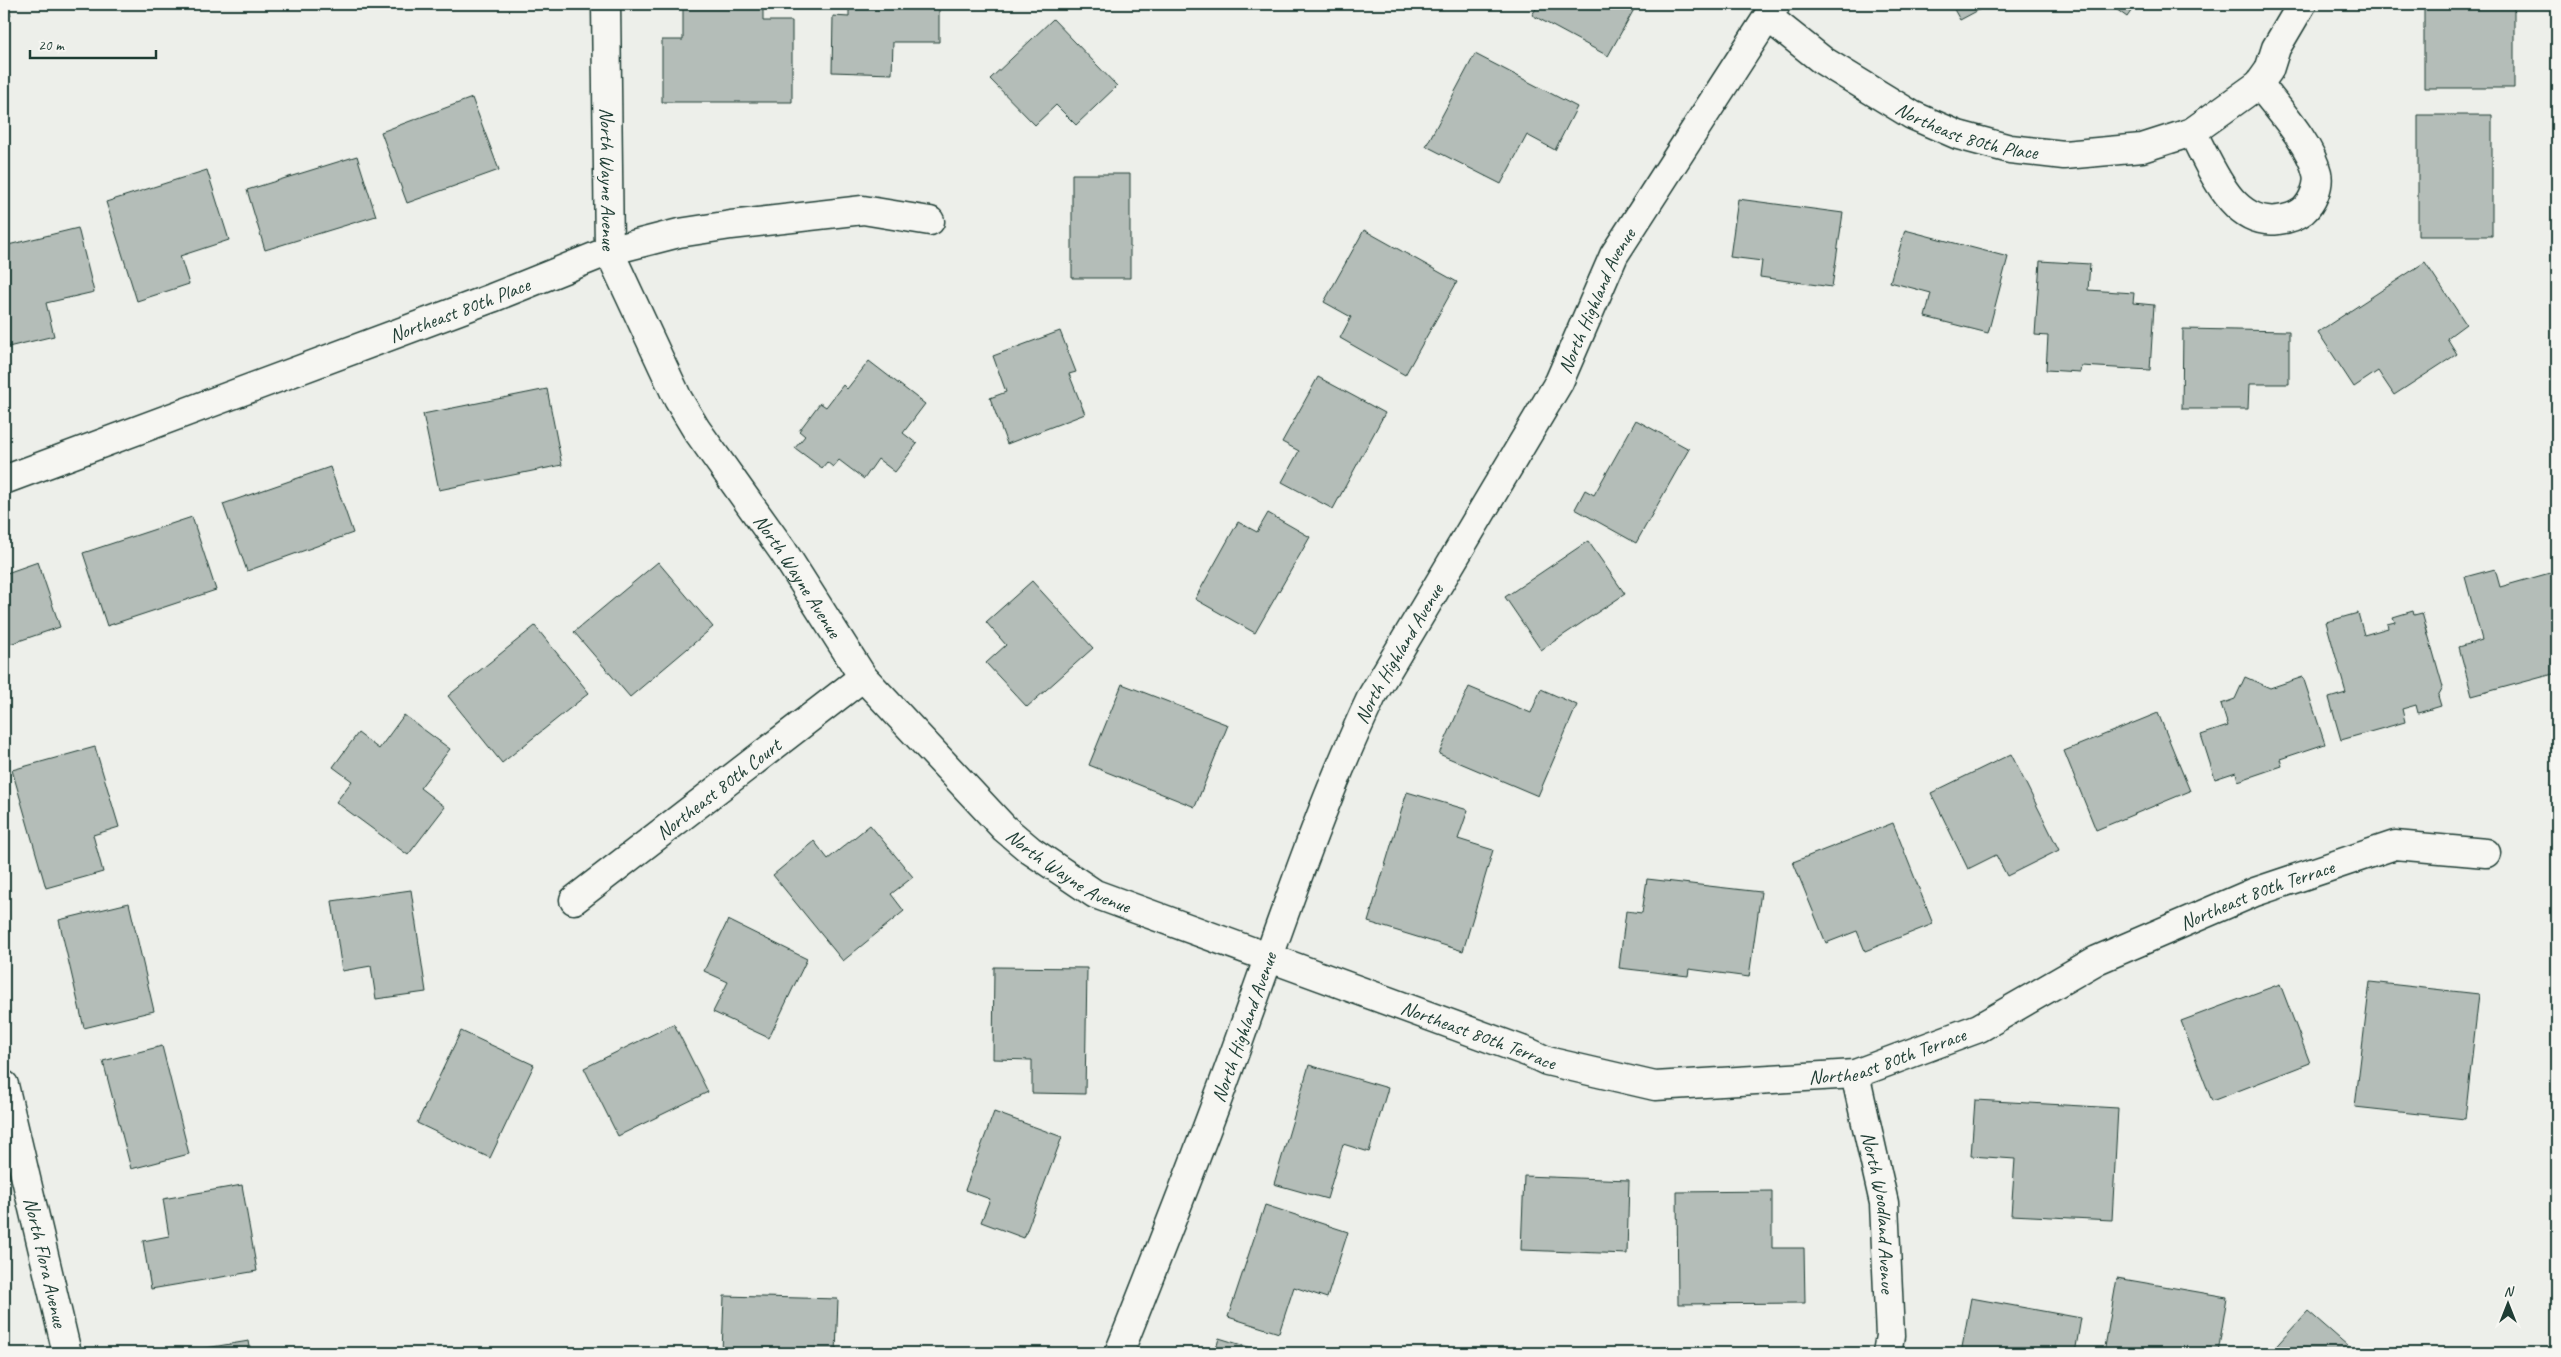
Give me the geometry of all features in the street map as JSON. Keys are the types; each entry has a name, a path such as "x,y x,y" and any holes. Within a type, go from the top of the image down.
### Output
{"street":[{"name":"North Wayne Avenue","path":"606,4 609,251 678,399 696,429 783,551 863,677 1004,828 1030,850 1095,894 1268,959"},
{"name":"Northeast 80th Place","path":"1772,11 1822,60 1912,115 1958,134 2010,149 2064,155 2142,148 2192,132 2259,84 2269,70 2276,48 2302,4"},
{"name":"North Highland Avenue","path":"1119,1353 1194,1167 1320,815 1346,751 1372,696 1559,382 1614,255 1772,11"},
{"path":"2192,132 2231,202 2246,216 2268,222 2289,219 2304,210 2314,197 2318,174 2302,142 2259,84"},
{"name":"Northeast 80th Place","path":"4,480 492,298 609,251 687,232 863,210 930,221"},
{"name":"Northeast 80th Court","path":"574,900 863,677"},
{"name":"Northeast 80th Terrace","path":"1268,959 1530,1053 1547,1061 1655,1086 1855,1074 1979,1028 2097,960 2254,892 2394,845 2486,853"},
{"name":"North Woodland Avenue","path":"1855,1074 1884,1203 1890,1336 1887,1353"},
{"name":"North Flora Avenue","path":"4,1085 67,1353"}],"building":[{"path":"4,4 6,4 11,15 4,18"},
{"path":"683,4 763,4 763,21 792,21 792,102 662,102 662,40 683,40"},
{"path":"849,4 939,4 939,42 893,42 892,74 832,72 833,16 849,17"},
{"path":"1539,4 1637,4 1608,56 1532,15"},
{"path":"1951,4 1990,4 1960,20"},
{"path":"2109,4 2136,4 2127,17"},
{"path":"2424,4 2514,4 2514,88 2424,88"},
{"path":"1053,19 1117,86 1076,125 1056,105 1035,125 990,79"},
{"path":"1475,54 1577,107 1555,150 1527,135 1501,184 1426,146"},
{"path":"472,98 499,170 407,203 381,132"},
{"path":"2418,115 2492,115 2492,236 2418,236"},
{"path":"357,156 376,216 265,250 247,190"},
{"path":"207,170 229,240 180,256 189,284 137,301 106,202"},
{"path":"1072,174 1130,174 1130,278 1072,278"},
{"path":"1738,199 1843,213 1832,287 1760,277 1762,261 1730,257"},
{"path":"78,228 94,292 46,303 54,336 4,348 4,246"},
{"path":"1364,230 1457,282 1405,375 1340,338 1351,317 1324,302"},
{"path":"1905,230 2008,257 1988,333 1925,317 1931,293 1890,282"},
{"path":"2040,261 2090,264 2088,290 2134,293 2133,303 2154,305 2150,370 2081,366 2080,372 2046,370 2048,336 2035,335"},
{"path":"2425,262 2466,324 2447,338 2457,354 2394,395 2378,371 2354,387 2318,332"},
{"path":"2183,329 2289,331 2289,384 2249,384 2248,409 2182,409"},
{"path":"1060,331 1076,372 1069,374 1085,414 1007,444 990,398 1006,392 993,356"},
{"path":"869,361 925,404 903,433 917,444 895,472 878,459 864,479 839,460 833,467 827,462 822,468 795,448 805,436 799,431 820,403 826,407 843,385 847,389"},
{"path":"1318,377 1385,413 1333,509 1282,482 1299,451 1282,442"},
{"path":"547,389 562,465 439,490 423,414"},
{"path":"1636,420 1689,449 1636,543 1575,509 1585,490 1594,495"},
{"path":"330,467 353,533 247,571 223,504"},
{"path":"1268,513 1310,537 1255,633 1195,599 1238,522 1257,532"},
{"path":"192,517 216,590 107,626 83,553"},
{"path":"1588,541 1625,594 1541,650 1505,597"},
{"path":"38,562 60,627 4,646 4,574"},
{"path":"658,562 713,627 630,697 574,632"},
{"path":"2495,569 2500,587 2557,571 2557,673 2472,696 2459,647 2482,640 2465,577"},
{"path":"1032,581 1093,648 1027,707 986,663 1006,645 986,622"},
{"path":"2413,611 2414,615 2422,613 2443,687 2438,696 2441,706 2418,713 2416,705 2402,709 2405,722 2341,740 2329,698 2346,693 2326,622 2358,613 2364,635 2388,628 2387,624 2395,622 2393,617"},
{"path":"535,626 589,693 502,763 448,696"},
{"path":"2245,677 2270,688 2303,677 2325,744 2280,759 2282,766 2238,781 2236,772 2215,779 2201,735 2228,726 2221,704 2235,699"},
{"path":"1122,684 1228,725 1195,807 1089,765"},
{"path":"1469,687 1531,713 1541,689 1577,705 1538,796 1439,754"},
{"path":"2158,713 2190,791 2096,830 2064,751"},
{"path":"404,715 450,749 420,788 445,807 408,855 336,802 352,781 333,767 358,733 379,749"},
{"path":"95,747 119,827 93,835 103,872 46,888 12,770"},
{"path":"2011,754 2059,850 2007,876 1996,855 1968,869 1931,793"},
{"path":"1407,792 1468,810 1458,839 1493,850 1463,951 1368,922"},
{"path":"1893,823 1933,924 1865,951 1857,931 1826,943 1793,862"},
{"path":"870,825 913,877 891,894 904,911 843,961 773,875 814,841 828,859"},
{"path":"1647,879 1761,892 1749,977 1689,969 1688,976 1619,968 1626,911 1642,913"},
{"path":"411,890 426,992 376,999 371,966 342,971 332,901"},
{"path":"129,903 154,1011 84,1028 59,920"},
{"path":"728,920 807,959 769,1038 713,1012 728,982 704,971"},
{"path":"994,967 1087,968 1085,1094 1032,1093 1032,1060 993,1059"},
{"path":"2370,982 2479,994 2465,1119 2355,1107"},
{"path":"2280,984 2310,1063 2212,1101 2181,1021"},
{"path":"674,1024 708,1092 618,1136 584,1068"},
{"path":"461,1031 534,1065 490,1158 417,1123"},
{"path":"162,1046 189,1154 131,1169 103,1061"},
{"path":"1309,1065 1388,1088 1369,1152 1343,1144 1327,1199 1274,1184"},
{"path":"1975,1100 2118,1108 2112,1220 2011,1215 2015,1159 1971,1156"},
{"path":"994,1112 1062,1137 1024,1238 981,1222 990,1199 965,1190"},
{"path":"1524,1176 1629,1180 1627,1254 1521,1250"},
{"path":"242,1185 257,1271 151,1289 143,1241 169,1236 163,1199"},
{"path":"1772,1191 1772,1248 1804,1248 1805,1303 1678,1304 1677,1192"},
{"path":"1265,1205 1348,1232 1327,1298 1294,1287 1279,1333 1228,1317"},
{"path":"2117,1278 2227,1297 2218,1353 2104,1353"},
{"path":"724,1296 838,1299 836,1353 722,1353"},
{"path":"1971,1298 2081,1318 2075,1353 1961,1353"},
{"path":"2308,1311 2356,1353 2270,1353"},
{"path":"1219,1338 1268,1353 1215,1353"},
{"path":"249,1341 251,1353 175,1353"}]}
